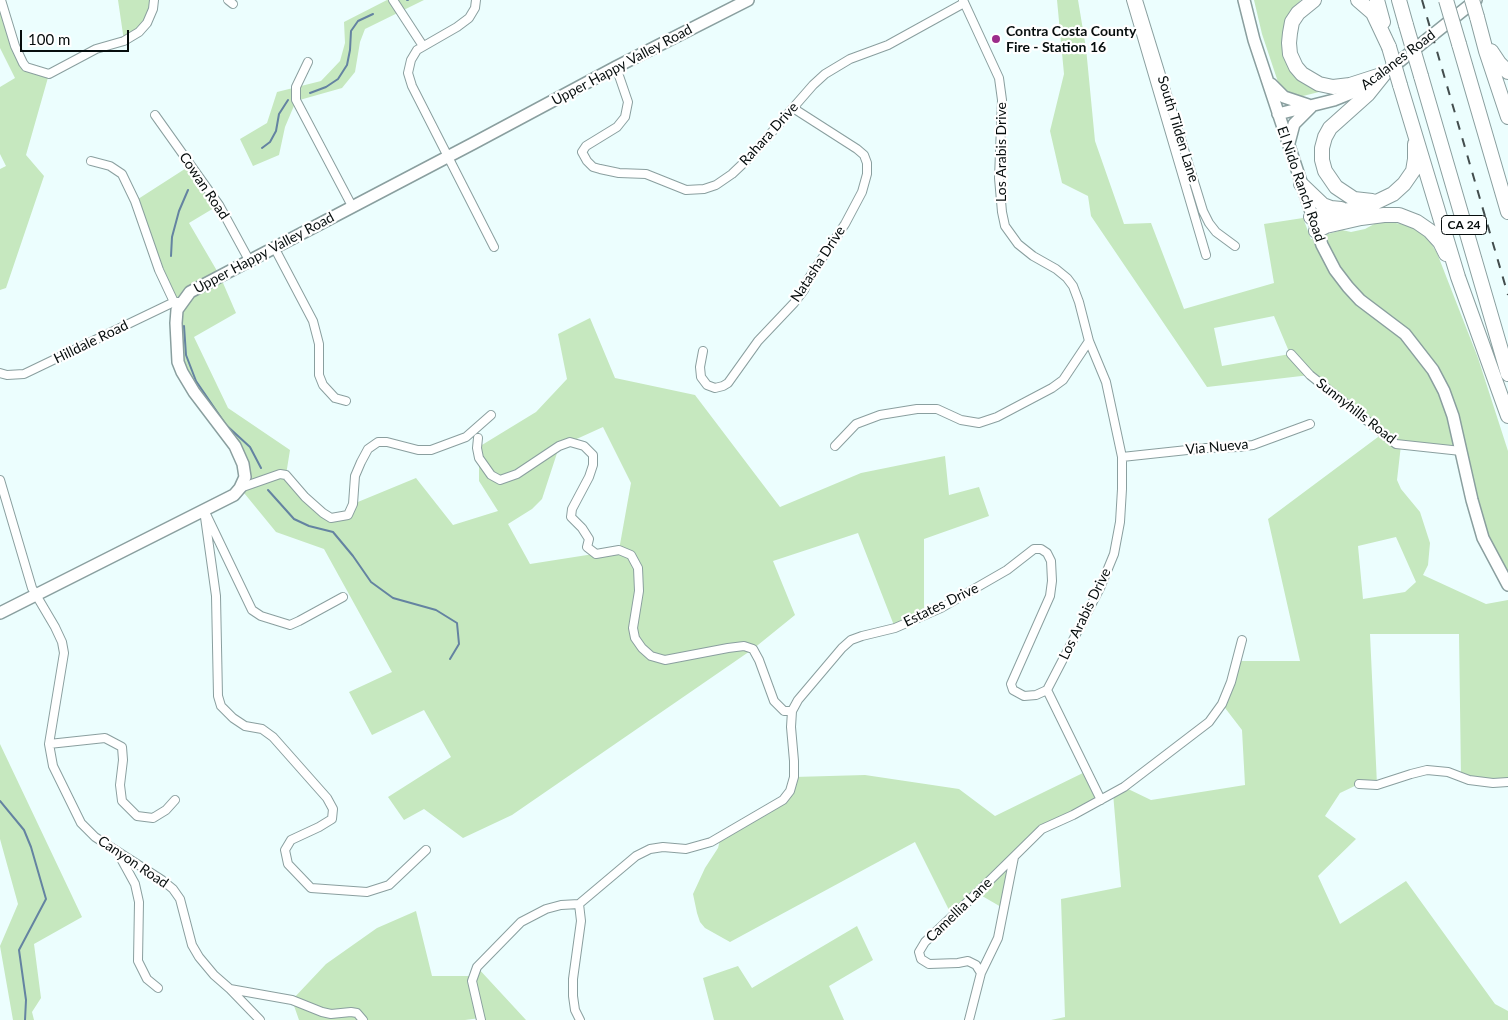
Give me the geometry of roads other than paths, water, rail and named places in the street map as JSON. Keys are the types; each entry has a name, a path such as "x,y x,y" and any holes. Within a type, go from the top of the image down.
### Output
{"highway":[{"path":"1314,0 1298,13 1292,22 1290,33 1290,54 1302,74 1318,84 1333,87 1350,85 1384,74"},
{"path":"1358,0 1373,13 1389,47"},
{"path":"1311,217 1371,205 1390,196 1402,187 1412,171 1415,159 1414,137 1377,0"},
{"name":"CA 24","path":"1399,0 1508,374"},
{"path":"1446,0 1508,212"},
{"path":"1475,1 1486,51 1508,117"},
{"path":"1477,17 1493,54 1508,72"},
{"path":"1384,74 1368,94 1330,128 1324,141 1322,156 1328,178 1344,194 1354,199 1365,201 1376,201 1390,196"},
{"path":"1400,85 1421,149 1458,277 1508,416"},
{"path":"1301,184 1323,205 1350,210"},
{"path":"1316,231 1326,226 1376,215 1392,214 1407,217 1421,224 1435,236 1458,277"}],"street":[{"path":"0,0 15,46 23,63 26,67 49,74 96,49 124,41 139,32 147,23 153,9 154,0"},
{"path":"393,0 422,46"},
{"path":"476,0 475,8 469,18 457,27 416,50 408,73 412,86 494,247"},
{"name":"Upper Happy Valley Road","path":"240,488 245,477 243,464 234,446 194,392 178,362 177,302 190,292 249,260 616,67 748,0"},
{"path":"1131,0 1206,255"},
{"name":"South Tilden Lane","path":"1138,0 1203,211 1216,232 1235,246"},
{"name":"El Nido Ranch Road","path":"1244,0 1254,40 1316,231 1328,257 1348,287 1360,300 1405,334 1433,370 1444,391 1453,416 1483,538 1508,585"},
{"name":"Rahara Drive","path":"616,67 628,102 625,116 617,126 586,146 582,152 587,161 593,167 600,169 620,173 646,174 686,190 704,189 716,185 732,174 751,156 825,74 850,59 888,45 964,1"},
{"name":"Los Arabis Drive","path":"964,1 999,78 1002,100 1000,178 1002,212 1005,226 1018,244 1033,256 1056,269 1073,286 1089,341 1106,382 1122,458 1120,522 1114,554 1100,588 1047,690"},
{"name":"Acalanes Road","path":"1278,114 1312,106 1354,92 1384,74 1475,1"},
{"path":"308,62 296,87 296,100 352,206"},
{"path":"1267,79 1284,97 1312,106"},
{"name":"Acalanes Road","path":"1289,147 1291,130 1294,124 1312,106"},
{"name":"Natasha Drive","path":"703,351 700,367 701,376 706,385 715,388 728,383 758,341 804,290 809,278 845,224 862,192 867,174 867,163 864,155 793,108"},
{"name":"Cowan Road","path":"155,115 219,205 249,260"},
{"path":"91,162 110,166 122,174 159,270 177,302"},
{"path":"274,247 313,321 318,344 319,374 323,386 335,398 346,401"},
{"name":"Hilldale Road","path":"0,372 7,375 24,374 177,302"},
{"path":"835,446 856,424 880,415 917,409 937,409 960,420 979,423 996,417 1052,388 1062,380 1089,341"},
{"name":"Sunnyhills Road","path":"1291,354 1310,375 1396,444 1461,451"},
{"path":"0,613 234,495 240,488 280,474 286,475 305,498 322,513 331,518 348,516 353,504 356,476 368,449 378,442 387,442 418,450 431,450 466,437 492,415"},
{"name":"Via Nueva","path":"1122,458 1206,448 1253,445 1310,424"},
{"path":"478,438 476,448 479,458 491,475 500,480 517,474 559,446 570,442 584,446 593,455 593,465 589,477 572,509 571,518 582,528 589,539 588,547 596,554 619,550 631,555 638,568 639,591 633,628 635,638 651,656 665,660 728,648 744,646 753,649 774,701 784,711 792,711 794,777 790,791 783,800 711,842 686,849 663,847 650,849 636,856 579,904 561,905 546,909 521,922 477,967 472,981 481,1020"},
{"name":"Canyon Road","path":"0,480 27,575 36,596 62,642 64,653 48,744 53,766 81,823 95,837 173,889 180,899 192,946 199,957 214,975 260,1020"},
{"path":"204,510 252,610 260,616 290,625 343,597"},
{"path":"204,510 216,596 218,696 222,706 233,718 245,726 262,728 273,737 327,798 333,809 332,819 319,828 291,840 285,850 288,864 311,888 367,892 389,885 426,850"},
{"name":"Estates Drive","path":"792,711 798,700 851,640 895,628 941,608 1007,570 1034,549 1041,549 1047,553 1051,561 1052,581 1050,596 1011,684 1013,690 1024,696 1047,690"},
{"path":"1047,690 1101,800 1124,787 1209,722 1222,704 1242,640"},
{"path":"48,744 105,738 122,747 123,760 120,785 122,801 137,816 152,818 166,810 175,800"},
{"path":"1360,784 1377,785 1427,770 1448,772 1469,780 1493,783 1508,782"},
{"name":"Camellia Lane","path":"981,973 976,965 968,962 929,964 921,959 919,952 925,942 1042,829 1101,800"},
{"path":"117,851 135,884 138,902 138,961 147,978 158,988"},
{"path":"968,1020 981,973 998,938 1014,857"},
{"path":"579,904 581,921 572,996 575,1010 580,1020"},
{"path":"230,989 292,1000 332,1014 356,1013 363,1020"}],"waterway":[{"path":"310,93 326,87 338,79 347,65 351,31 358,21 373,14"},
{"path":"262,148 270,142 276,131 279,114 288,100"},
{"path":"171,256 172,237 179,211 188,190"},
{"path":"184,326 186,355 196,381 226,425 250,447 261,468"},
{"path":"268,490 294,519 309,526 333,532 371,582 393,598 436,610 457,623 459,644 450,659"},
{"path":"0,801 24,830 31,847 46,899 19,950 26,1000 25,1020"}],"railway":[{"path":"1422,0 1508,295"}],"place":[{"name":"Contra Costa County Fire - Station 16","path":"996,39"}]}
